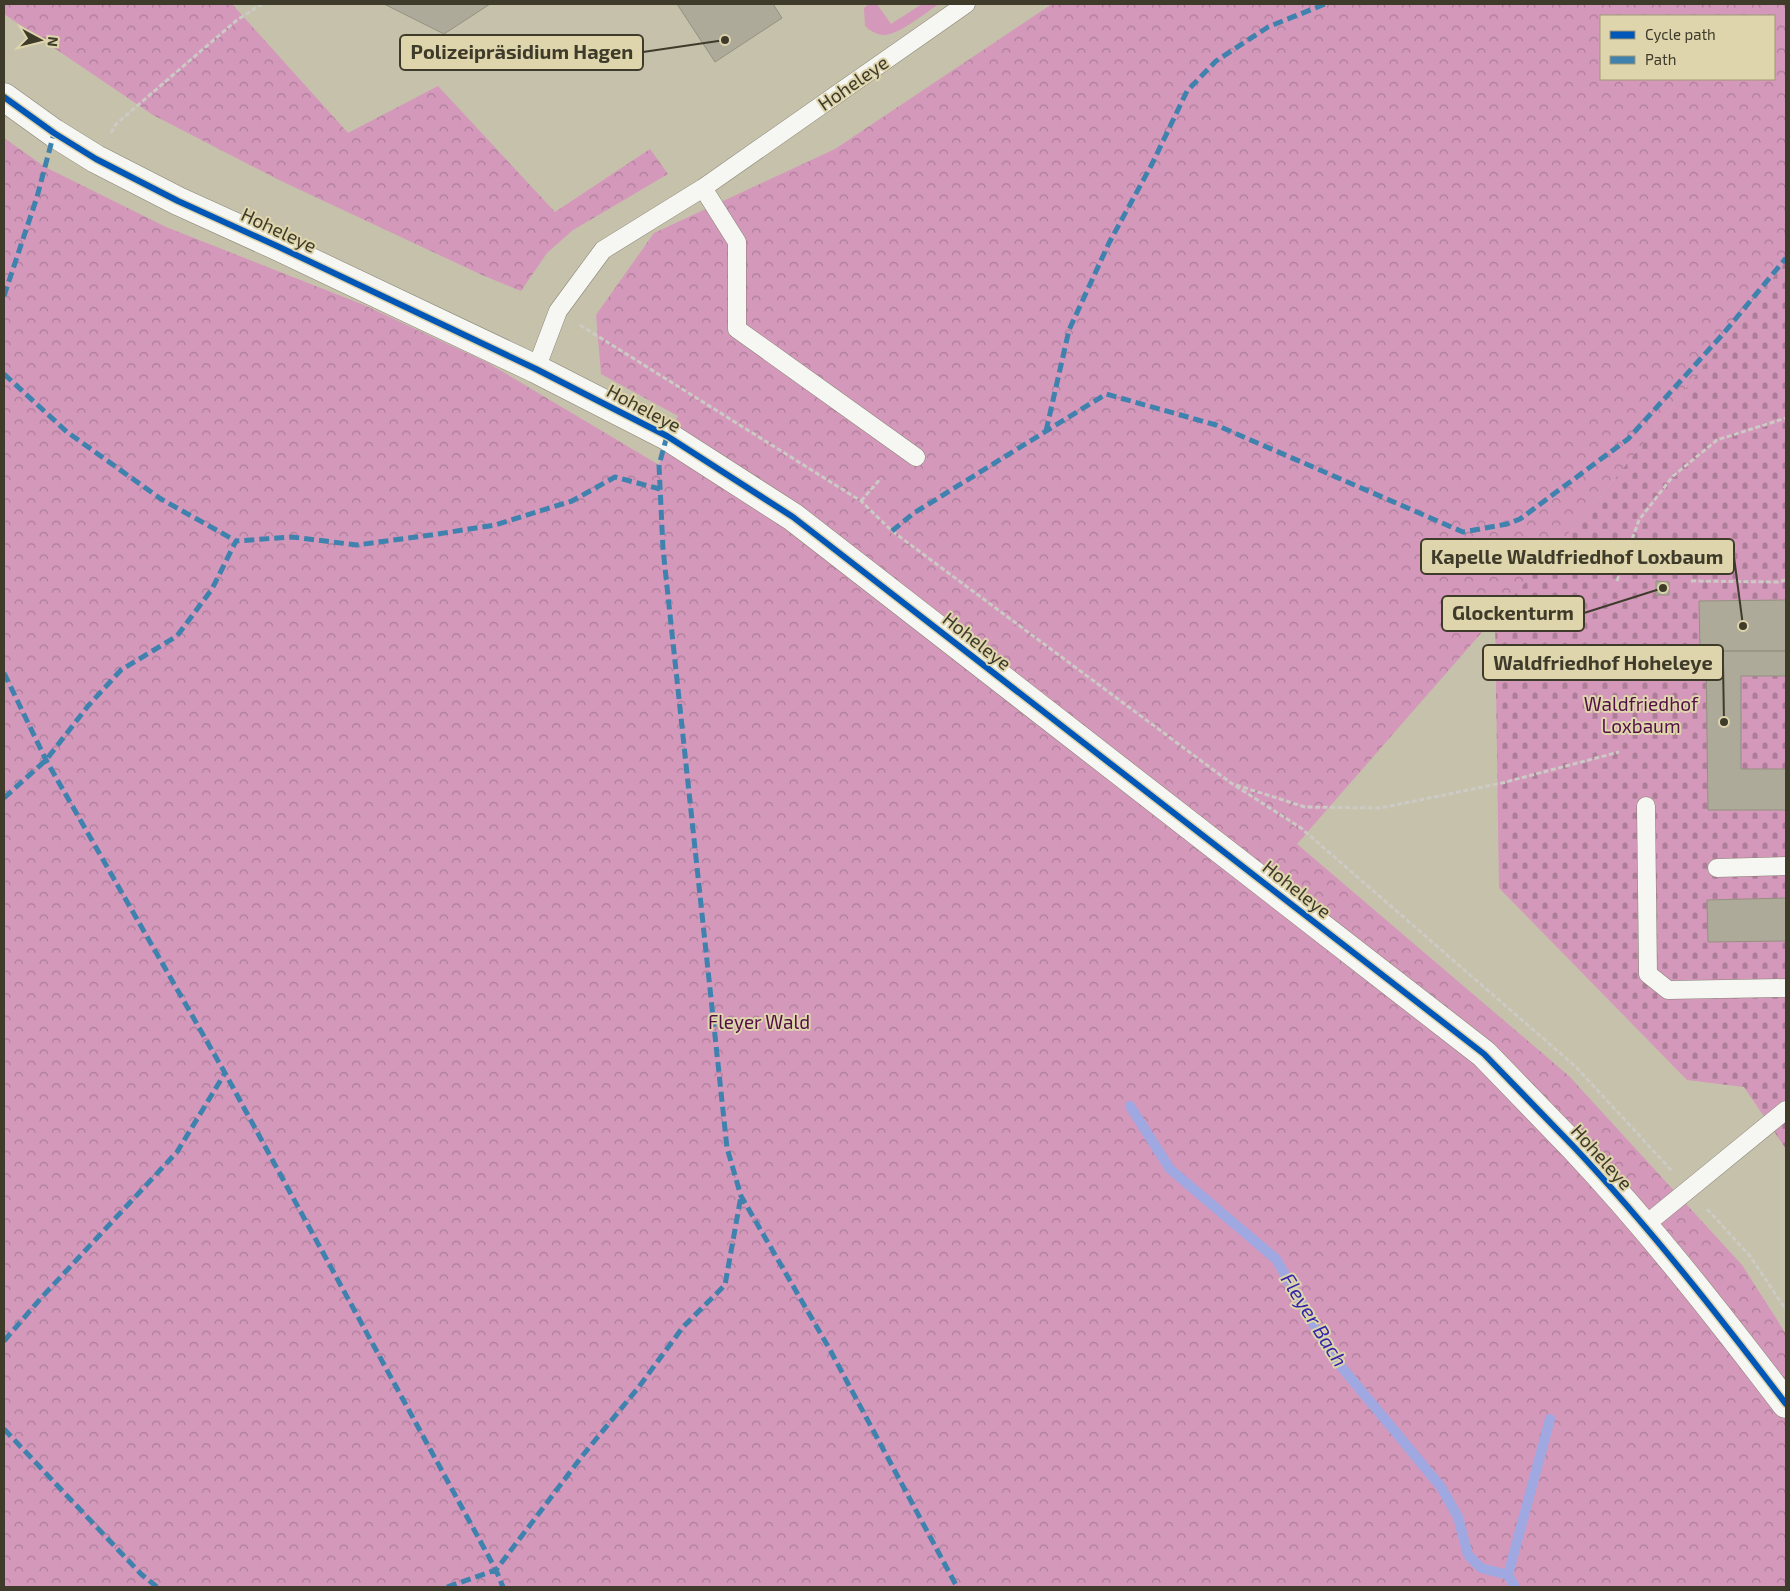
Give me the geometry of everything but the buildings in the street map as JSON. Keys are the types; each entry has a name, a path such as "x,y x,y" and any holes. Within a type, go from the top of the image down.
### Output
{"street":[{"name":"Hoheleye","path":"4,97 96,160 178,201 536,369 667,436 793,517 1484,1054 1575,1148 1644,1226 1741,1345 1786,1404"}],"lane":[{"name":"Hoheleye","path":"536,369 558,311 604,250 703,188 966,4"},
{"path":"703,188 737,242 737,329 916,457"},
{"path":"1646,806 1648,974 1668,990 1786,988"},
{"path":"1718,868 1786,866"},
{"path":"1644,1226 1786,1110"}],"path":[{"path":"96,160 116,124 237,20 262,4"},
{"path":"558,311 861,501 892,531 1231,783 1301,828 1576,1067 1750,1256 1786,1310"},
{"path":"1617,581 1639,520 1673,476 1717,440 1786,418"},
{"path":"861,501 881,478"},
{"path":"1691,581 1778,582 1786,580"},
{"path":"1231,783 1305,807 1380,808 1502,783 1619,752"}],"green space":[{"path":"4,4 232,4 348,133 438,86 555,212 650,149 668,174 573,230 547,253 521,291 482,275 279,180 153,115 4,14"},
{"path":"869,4 877,4 891,24 922,4 939,4 904,28 883,35 873,32 865,26 864,8"},
{"name":"Fleyer Wald","path":"1052,4 1786,4 1786,261 1607,489 1297,844 1569,1076 1742,1265 1786,1334 1786,1587 4,1587 4,138 45,167 166,227 364,305 488,363 659,465 667,436 678,416 601,374 596,315 654,233 835,149"},
{"name":"Waldfriedhof Loxbaum","path":"1786,261 1786,1149 1744,1087 1687,1080 1499,888 1495,617 1607,489"}],"waterway":[{"name":"Fleyer Bach","path":"1130,1106 1170,1169 1276,1259 1330,1353 1441,1487 1458,1517 1468,1555 1481,1568 1508,1575 1515,1587"},
{"path":"1508,1575 1550,1419"}],"marked path":[{"path":"1046,431 1069,330 1109,243 1152,164 1187,91 1216,61 1268,27 1325,4"},
{"path":"4,296 37,197 54,133"},
{"path":"892,531 914,513 1106,394 1216,425 1463,532 1507,524 1520,519 1628,439 1723,334 1786,258"},
{"path":"4,374 67,432 161,499 236,541"},
{"path":"667,436 659,465 663,549 727,1148 741,1196 829,1348 957,1587"},
{"path":"4,798 46,760 88,706 121,670 177,636 212,589 236,541 292,537 357,545 495,525 572,501 615,477 660,489"},
{"path":"4,673 46,760 225,1073 496,1570 503,1587"},
{"path":"4,1341 42,1297 177,1152 225,1073"},
{"path":"447,1587 496,1570 583,1455 638,1388 683,1327 725,1285 741,1196"},
{"path":"4,1429 141,1574 157,1587"}],"cycle path":[{"path":"4,97 54,133 96,159 178,201 536,369 667,436 793,517 1484,1054 1574,1147 1630,1209 1710,1305 1786,1404"}],"place":[{"name":"Polizeipräsidium Hagen","path":"725,40"},
{"name":"Glockenturm","path":"1663,588"},
{"name":"Kapelle Waldfriedhof Loxbaum","path":"1743,626"},
{"name":"Waldfriedhof Hoheleye","path":"1724,722"}]}
